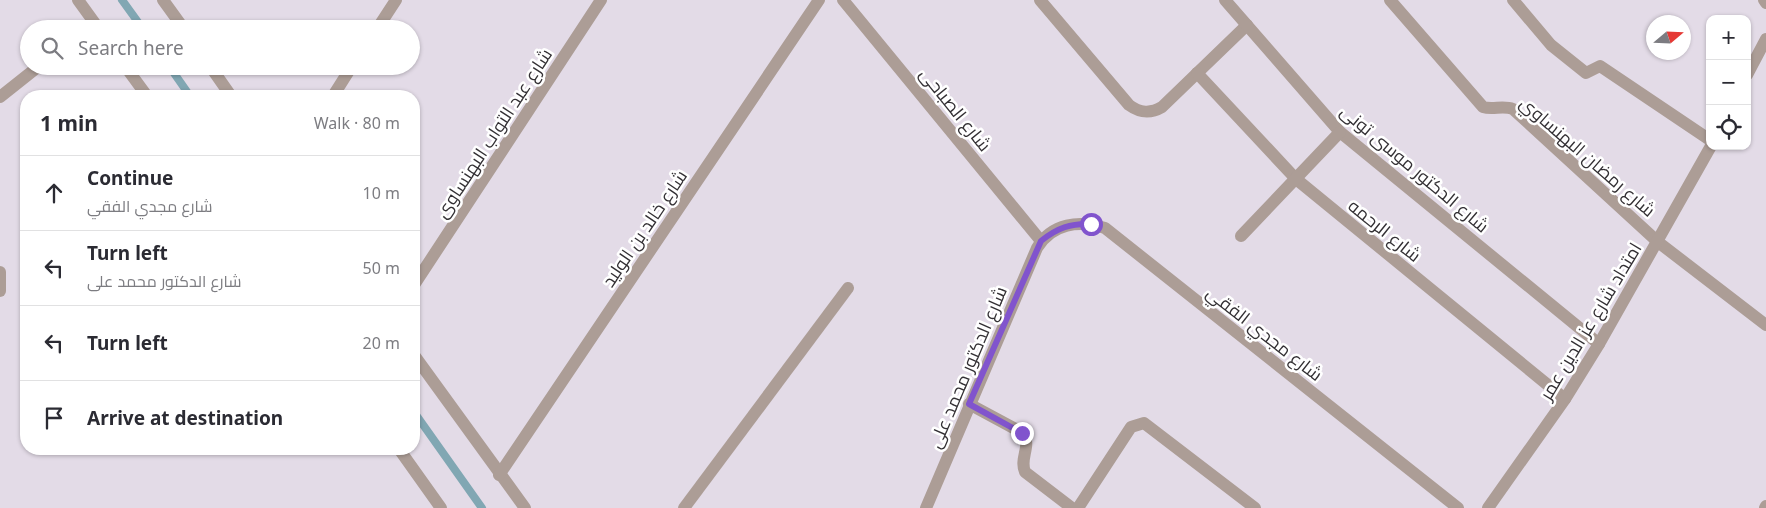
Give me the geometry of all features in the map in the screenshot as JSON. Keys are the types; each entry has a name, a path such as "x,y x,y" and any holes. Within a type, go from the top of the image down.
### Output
{"street":[{"path":"78,0 89,20"},
{"path":"164,0 178,20"},
{"path":"383,20 396,0"},
{"name":"شارع عبد التواب البهنساوى","path":"420,276 601,0"},
{"name":"شارع خالد بن الوليد","path":"499,475 819,0"},
{"name":"شارع الصباحى","path":"843,0 1041,241"},
{"path":"1040,0 1135,109 1149,112 1162,107 1247,25"},
{"name":"شارع الدكتور موسى تونى","path":"1225,0 1340,132 1599,344"},
{"name":"شارع رمضان البهنساوي","path":"1390,0 1483,107 1489,109 1507,107 1513,109 1658,242 1766,325"},
{"path":"1513,0 1551,45 1586,73 1600,66 1706,137"},
{"path":"1751,67 1766,39"},
{"name":"شارع الرحمه","path":"1197,73 1296,179 1565,399"},
{"path":"0,97 28,75"},
{"path":"132,75 143,90"},
{"path":"216,75 226,90"},
{"path":"337,90 346,75"},
{"path":"1241,236 1340,132"},
{"name":"امتداد شارع عز الدين عمر","path":"1488,508 1565,399 1599,344 1709,150"},
{"name":"شارع مجدي الفقي","path":"1041,241 1052,232 1078,223 1105,228 1458,508"},
{"name":"شارع الدكتور محمد على","path":"926,508 969,404 1041,241"},
{"path":"0,272 0,290"},
{"path":"684,508 848,288"},
{"path":"420,363 499,475 525,508"},
{"path":"969,404 1022,433 1027,445 1022,463 1025,472 1072,508"},
{"path":"1078,508 1131,427 1144,423 1254,508"},
{"path":"403,455 441,508"}],"waterway":[{"path":"122,0 136,20"},
{"path":"175,75 186,90"},
{"path":"420,420 482,508"}],"route":[{"path":"1022,433 969,404 1041,241 1052,232 1064,226 1078,223 1091,224"}]}
